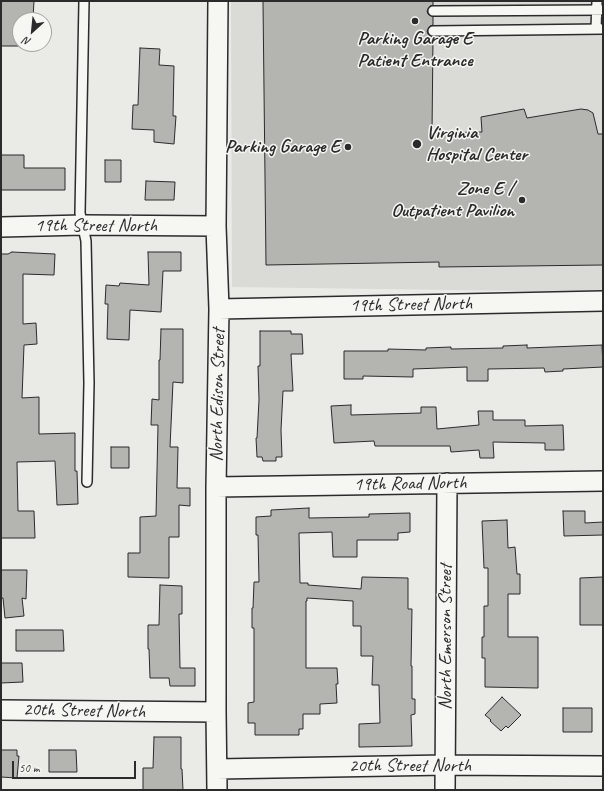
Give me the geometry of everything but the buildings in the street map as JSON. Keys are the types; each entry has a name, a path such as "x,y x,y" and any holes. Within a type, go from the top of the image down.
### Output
{"street":[{"name":"North Edison Street","path":"217,790 216,488 219,309 216,226 218,1"},
{"name":"19th Street North","path":"1,227 216,226"},
{"name":"19th Street North","path":"219,309 603,301"},
{"name":"19th Road North","path":"216,488 603,481"},
{"name":"North Emerson Street","path":"446,790 447,484"},
{"name":"20th Street North","path":"1,710 216,712"},
{"name":"20th Street North","path":"217,769 446,766 603,766"}],"lane":[{"path":"84,1 80,213 86,241 89,383 87,482"},
{"path":"433,11 599,7 600,29 433,31"}],"shaded area":[{"name":"Virginia Hospital Center","path":"231,1 603,1 603,292 232,287"}],"place":[{"name":"Parking Garage E Patient Entrance","path":"415,21"},
{"name":"Virginia Hospital Center","path":"417,144"},
{"name":"Parking Garage E","path":"348,147"},
{"name":"Zone E / Outpatient Pavilion","path":"522,200"}]}
